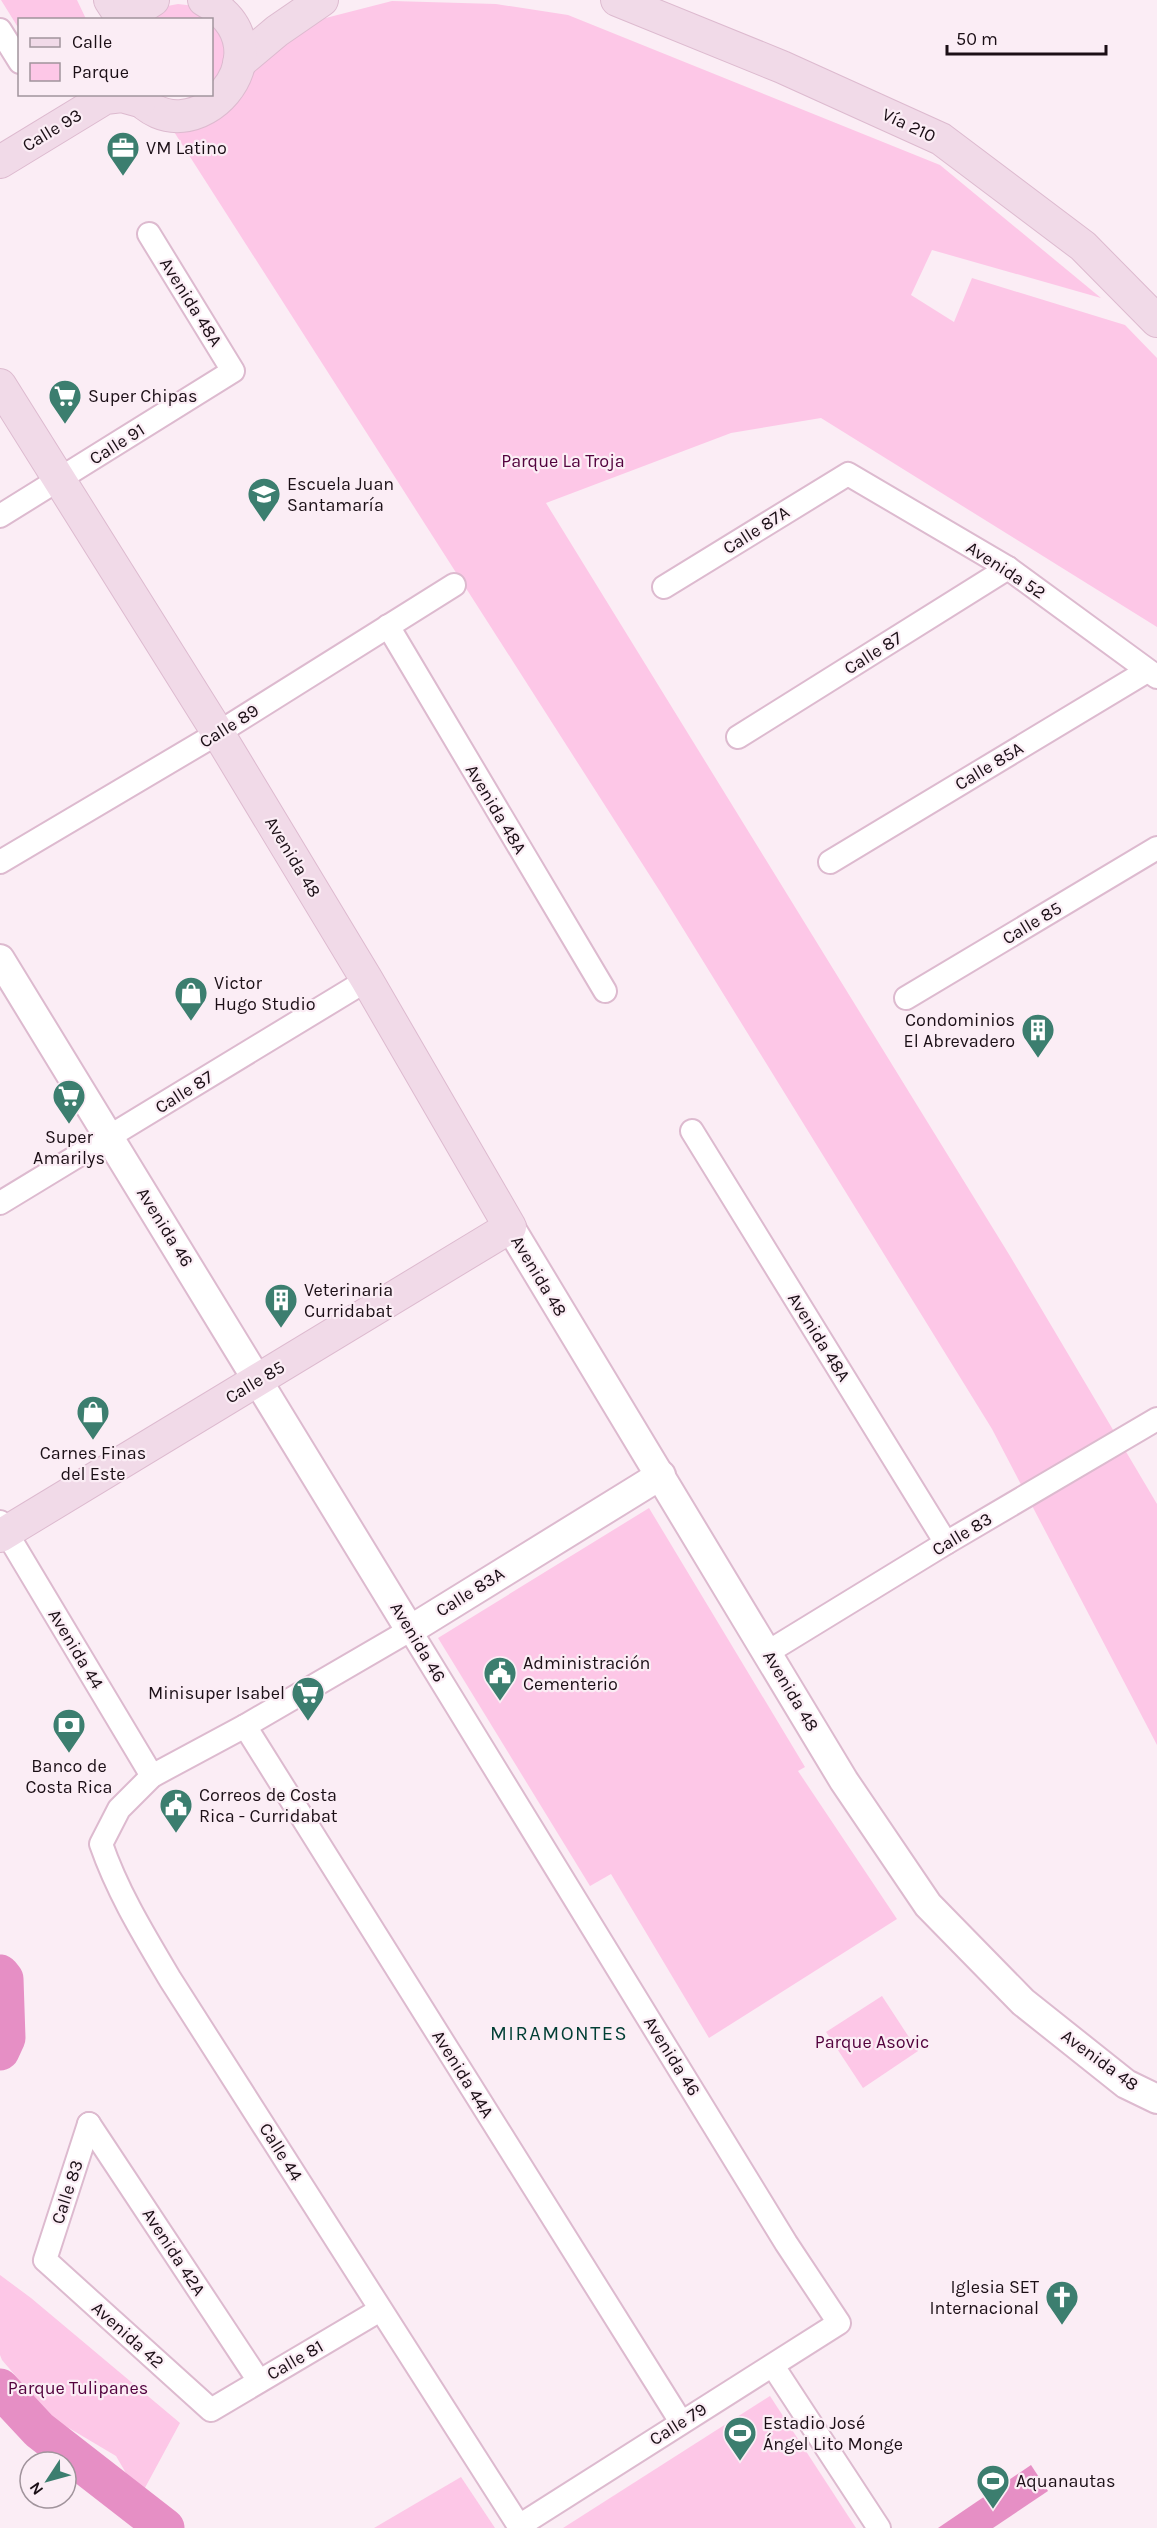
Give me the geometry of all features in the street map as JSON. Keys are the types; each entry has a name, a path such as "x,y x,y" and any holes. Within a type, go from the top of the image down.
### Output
{"main road":[{"path":"94,0 102,18"},
{"path":"110,0 122,18"},
{"path":"132,18 139,9 153,0"},
{"path":"114,96 169,115 186,115 202,111 216,103 228,92 236,78 240,63 238,42 231,23 217,7 204,0"},
{"path":"240,63 277,31 322,0"},
{"name":"Vía 210","path":"617,0 782,67 941,139 1083,246 1157,321"},
{"name":"Calle 93","path":"0,162 114,96"},
{"name":"Avenida 48","path":"0,385 218,733 367,980 510,1227"},
{"name":"Calle 85","path":"2,1530 259,1380 510,1227"}],"street":[{"path":"0,30 18,59"},
{"name":"Avenida 48A","path":"149,234 233,371"},
{"name":"Calle 91","path":"0,516 233,371"},
{"name":"Avenida 52","path":"848,474 1008,568 1152,674"},
{"name":"Calle 87A","path":"664,587 848,474"},
{"name":"Calle 87","path":"738,737 1008,568"},
{"name":"Calle 89","path":"0,862 218,733 454,585"},
{"name":"Avenida 48A","path":"388,626 604,992"},
{"name":"Calle 85A","path":"830,862 1152,674"},
{"name":"Calle 85","path":"906,998 1157,848"},
{"name":"Avenida 46","path":"0,959 786,2243 839,2323"},
{"name":"Calle 87","path":"0,1203 367,980"},
{"name":"Avenida 48A","path":"692,1131 946,1543"},
{"name":"Avenida 48","path":"510,1227 844,1781 928,1905 1023,2002 1126,2084 1157,2099"},
{"name":"Calle 83","path":"768,1652 946,1543 1157,1419"},
{"name":"Calle 83A","path":"152,1776 245,1726 410,1629 661,1475"},
{"name":"Avenida 44","path":"2,1530 152,1776"},
{"name":"Avenida 44A","path":"245,1726 681,2422"},
{"name":"Calle 44","path":"152,1776 119,1809 101,1844 112,1876 170,1979 519,2526"},
{"name":"Calle 83","path":"45,2260 89,2124"},
{"name":"Avenida 42A","path":"89,2124 259,2381"},
{"name":"Avenida 42","path":"45,2260 211,2410"},
{"name":"Calle 81","path":"211,2410 380,2310"},
{"name":"Calle 79","path":"519,2526 839,2323"},
{"path":"773,2366 879,2528"}],"green space":[{"path":"1,0 77,0 86,18 18,18 18,27"},
{"name":"Parque La Troja","path":"392,1 496,4 568,15 940,165 1101,298 932,250 911,295 954,322 972,278 1125,325 1157,358 1157,627 821,418 731,433 546,503 1010,1256 1157,1504 1157,1745 992,1429 661,893 169,124 235,100 249,83 258,59 310,22"},
{"path":"178,4 195,6 210,14 212,18 146,18 162,7"},
{"path":"213,21 230,59 213,92"},
{"path":"649,1508 805,1767 798,1771 897,1919 709,2038 611,1874 590,1886 438,1638"},
{"name":"Parque Asovic","path":"882,1996 918,2051 863,2088 826,2032"},
{"name":"Parque Tulipanes","path":"0,2275 31,2298 180,2423 140,2497 116,2456 52,2418 2,2360 0,2355"},
{"name":"Estadio José Ángel Lito Monge","path":"770,2396 856,2528 563,2528"},
{"path":"461,2477 495,2528 374,2528"}],"shaded area":[{"name":"Aquanautas","path":"1031,2465 1048,2491 993,2528 938,2528"}],"waterway":[{"path":"0,1974 4,1979 6,2038 0,2051"},
{"path":"0,2388 39,2430 165,2528"}],"place":[{"name":"VM Latino","path":"123,177"},
{"name":"Super Chipas","path":"65,425"},
{"name":"Escuela Juan Santamaría","path":"264,523"},
{"name":"Victor Hugo Studio","path":"191,1022"},
{"name":"Condominios El Abrevadero","path":"1038,1059"},
{"name":"Super Amarilys","path":"69,1125"},
{"name":"Veterinaria Curridabat","path":"281,1329"},
{"name":"Carnes Finas del Este","path":"93,1441"},
{"name":"Administración Cementerio","path":"500,1702"},
{"name":"Minisuper Isabel","path":"308,1722"},
{"name":"Banco de Costa Rica","path":"69,1754"},
{"name":"Correos de Costa Rica - Curridabat","path":"176,1834"},
{"name":"Iglesia SET Internacional","path":"1062,2326"},
{"name":"Estadio José Ángel Lito Monge","path":"740,2462"},
{"name":"Aquanautas","path":"993,2510"}],"district":[{"name":"MIRAMONTES","path":"559,2033"}]}
